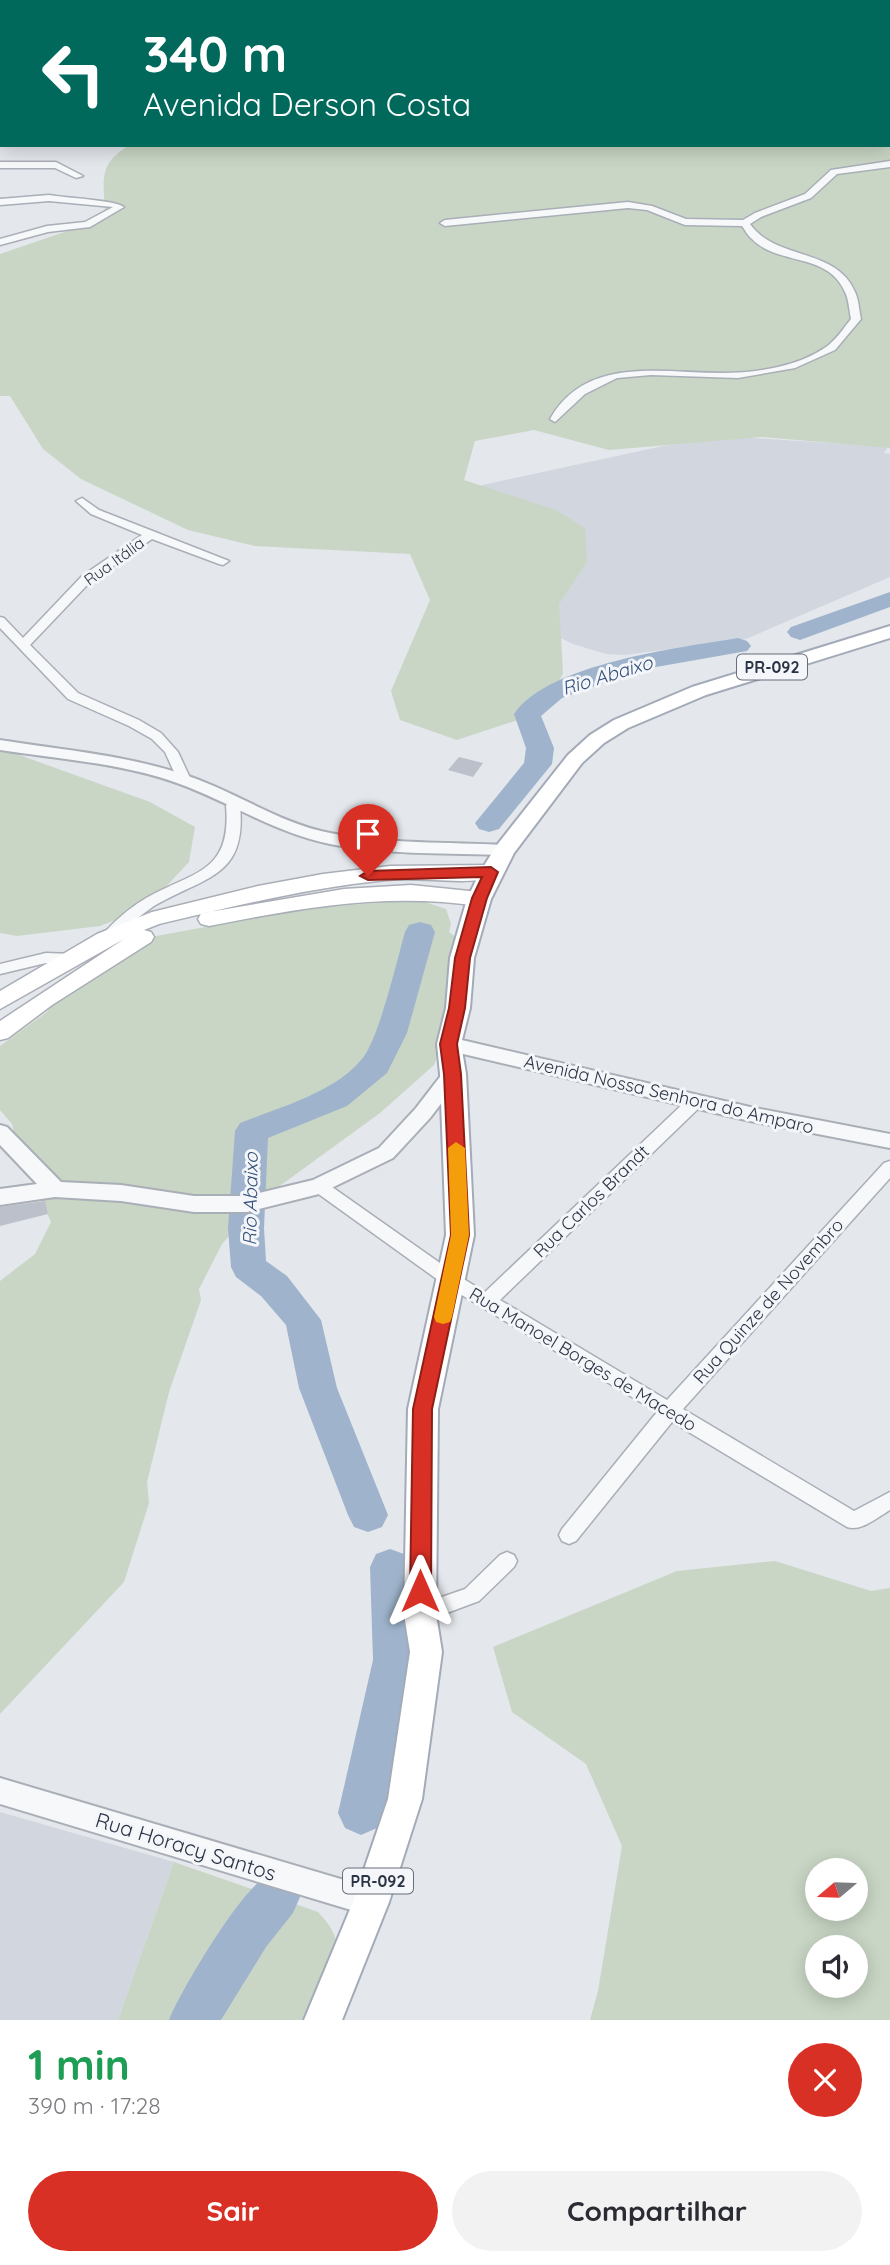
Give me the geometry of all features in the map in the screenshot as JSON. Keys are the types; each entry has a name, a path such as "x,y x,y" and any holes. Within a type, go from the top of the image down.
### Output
{"main road":[{"name":"PR-092","path":"323,2020 371,1902 405,1799 426,1652 420,1614 423,1409 460,1235 453,1074 449,1044 457,1008 462,958 479,898 505,850 575,759 597,739 621,724 746,675 890,632"},
{"path":"0,1001 105,939 152,919 258,892 323,881 390,873 491,872"},
{"path":"0,1032 125,946 162,928 365,892 452,893 479,898"}],"street":[{"path":"445,223 628,205 649,208 685,222 745,223 758,215 808,196 834,172 890,164"},
{"path":"0,165 56,165 79,176"},
{"path":"0,202 49,198 120,207 87,225 47,229 0,242"},
{"path":"555,419 567,403 604,378 642,371 746,375 795,364 830,350 856,319 845,280 826,265 757,240 745,223"},
{"path":"0,233 31,234"},
{"name":"Rua Itália","path":"82,501 95,512 151,534"},
{"path":"151,534 223,561"},
{"name":"Rua Itália","path":"23,644 86,579 151,534"},
{"path":"0,621 73,696 88,705 134,722 167,746 184,780"},
{"path":"0,745 144,768 184,780 294,830 332,839 375,845 505,850"},
{"path":"105,939 134,912 187,886 221,863 237,835 233,804"},
{"path":"0,969 46,958 73,960"},
{"name":"Avenida Nossa Senhora do Amparo","path":"449,1044 695,1102 890,1141"},
{"path":"0,1197 55,1189 121,1193 194,1204 247,1204 318,1186 386,1153 423,1113 453,1074"},
{"name":"Rua Carlos Brandt","path":"487,1301 695,1102"},
{"path":"0,1132 55,1189"},
{"name":"Rua Quinze de Novembro","path":"569,1535 669,1411 890,1167"},
{"name":"Rua Manoel Borges de Macedo","path":"318,1186 451,1280 854,1521 890,1500"},
{"path":"420,1614 471,1595 507,1561"},
{"name":"Rua Horacy Santos","path":"0,1791 371,1902"}],"shaded area":[{"path":"721,438 888,447 884,453 890,454 890,577 746,639 625,655 606,654 573,644 538,627 478,486 663,446"},
{"path":"0,1812 174,1862 118,2020 0,2020"}],"green space":[{"path":"127,147 890,147 890,448 762,437 609,450 534,430 475,441 464,480 556,510 585,528 587,562 559,604 563,673 545,711 457,740 400,720 391,691 430,600 410,554 255,546 188,530 81,479 43,449 10,396 0,396 0,254 105,218 104,176 111,160"},
{"path":"0,748 150,802 195,827 189,862 145,909 100,926 17,936 0,933"},
{"path":"419,900 446,909 451,924 449,932 458,939 462,993 434,1065 380,1113 259,1201 222,1244 199,1289 201,1300 169,1392 147,1482 149,1503 124,1582 0,1714 0,1281 35,1254 51,1222 16,1141 12,1124 0,1110 0,1046 47,1012 54,1002 146,938 306,908"},
{"path":"775,1561 871,1591 890,1588 890,2020 590,2020 598,1991 622,1846 586,1764 512,1712 493,1647 677,1571"},
{"path":"174,1862 318,1912 325,1920 333,1932 337,1946 303,2020 118,2020"}],"building":[{"path":"459,757 483,763 473,777 448,770"},
{"path":"45,1201 48,1214 0,1226 0,1207"}],"waterway":[{"name":"Rio Abaixo","path":"800,632 890,599"},
{"name":"Rio Abaixo","path":"489,823 538,764 540,748 527,714 553,692 634,663 738,646"},
{"name":"Rio Abaixo","path":"368,1515 318,1388 303,1320 274,1286 249,1267 246,1228 252,1131 335,1098 376,1065 391,1033 420,932"},
{"name":"Rio Abaixo","path":"361,1813 394,1660 390,1567"},
{"name":"Rio Abaixo","path":"193,2020 249,1930 277,1897"}],"slow traffic":[{"path":"443,1317 460,1235 456,1148"}],"route":[{"path":"368,876 390,873 491,872 479,898 462,958 457,1008 449,1044 453,1074 460,1235 423,1409 420,1591"}]}
